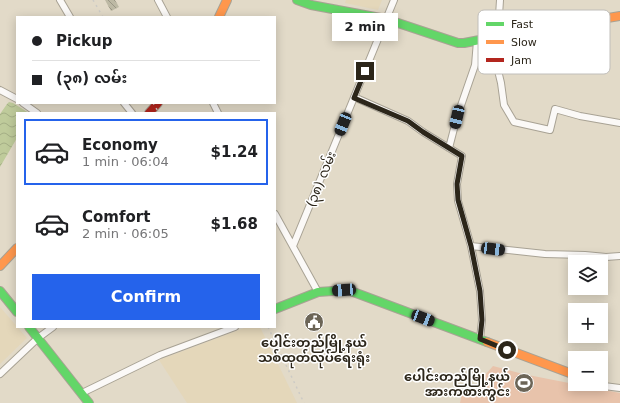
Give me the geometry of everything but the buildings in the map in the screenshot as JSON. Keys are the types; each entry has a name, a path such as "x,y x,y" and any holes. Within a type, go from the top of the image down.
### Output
{"main road":[{"path":"219,16 227,0"},
{"path":"297,0 311,5 386,19 458,43 477,41"},
{"path":"610,18 620,16"},
{"path":"150,112 157,104"},
{"path":"0,266 16,249"},
{"path":"276,309 318,292 348,290 568,372"},
{"path":"0,291 16,311"},
{"path":"30,328 89,403"}],"street":[{"path":"60,0 69,16"},
{"path":"158,0 166,16"},
{"name":"(၃၈) လမ်း","path":"293,246 394,0"},
{"path":"499,10 500,0"},
{"path":"450,148 457,117 475,65 477,41"},
{"path":"499,74 504,105 514,122 550,130 556,110 620,123"},
{"path":"0,90 16,98"},
{"path":"354,98 408,121 462,156 457,184 458,200 471,246 480,291 482,320 480,339"},
{"path":"24,104 36,112"},
{"path":"125,104 131,112"},
{"path":"276,216 318,292"},
{"path":"471,246 546,254 606,257 620,256"},
{"path":"0,374 38,338 52,328"},
{"path":"82,393 160,355 232,328"},
{"path":"608,386 620,388"}],"shaded area":[{"path":"346,0 382,0 378,10 345,3"},
{"path":"0,307 16,325 16,328 18,328 27,338 0,364"},
{"path":"244,328 260,328 297,403 187,403 159,360"},
{"name":"‌ပေါင်းတည်မြို့နယ် အားကစားကွင်း","path":"493,366 523,374 568,383 568,391 608,391 620,393 620,403 460,403 462,393 470,392"}],"water":[{"path":"9,102 13,103 27,112 16,112 16,140 0,167 0,114"}],"railway":[{"path":"93,0 102,16"},
{"path":"154,104 158,112"},
{"path":"268,328 304,403"}],"traffic: fast":[{"path":"297,0 311,5 386,19 458,43 478,40"},
{"path":"276,309 318,292 348,290 487,342"},
{"path":"0,291 16,311"},
{"path":"30,328 89,403"}],"traffic: slow":[{"path":"219,16 227,0"},
{"path":"610,18 620,16"},
{"path":"0,266 16,249"},
{"path":"487,342 568,372"}],"traffic: jam":[{"path":"150,112 157,104"}],"place":[{"name":"ပေါင်းတည်မြို့နယ် သစ်ထုတ်လုပ်ရေးရုံး","path":"314,322"},
{"name":"‌ပေါင်းတည်မြို့နယ် အားကစားကွင်း","path":"524,383"}],"route":[{"path":"365,71 354,98 408,121 462,156 457,184 458,200 463,223 471,246 480,291 482,320 480,339 507,350"}]}
